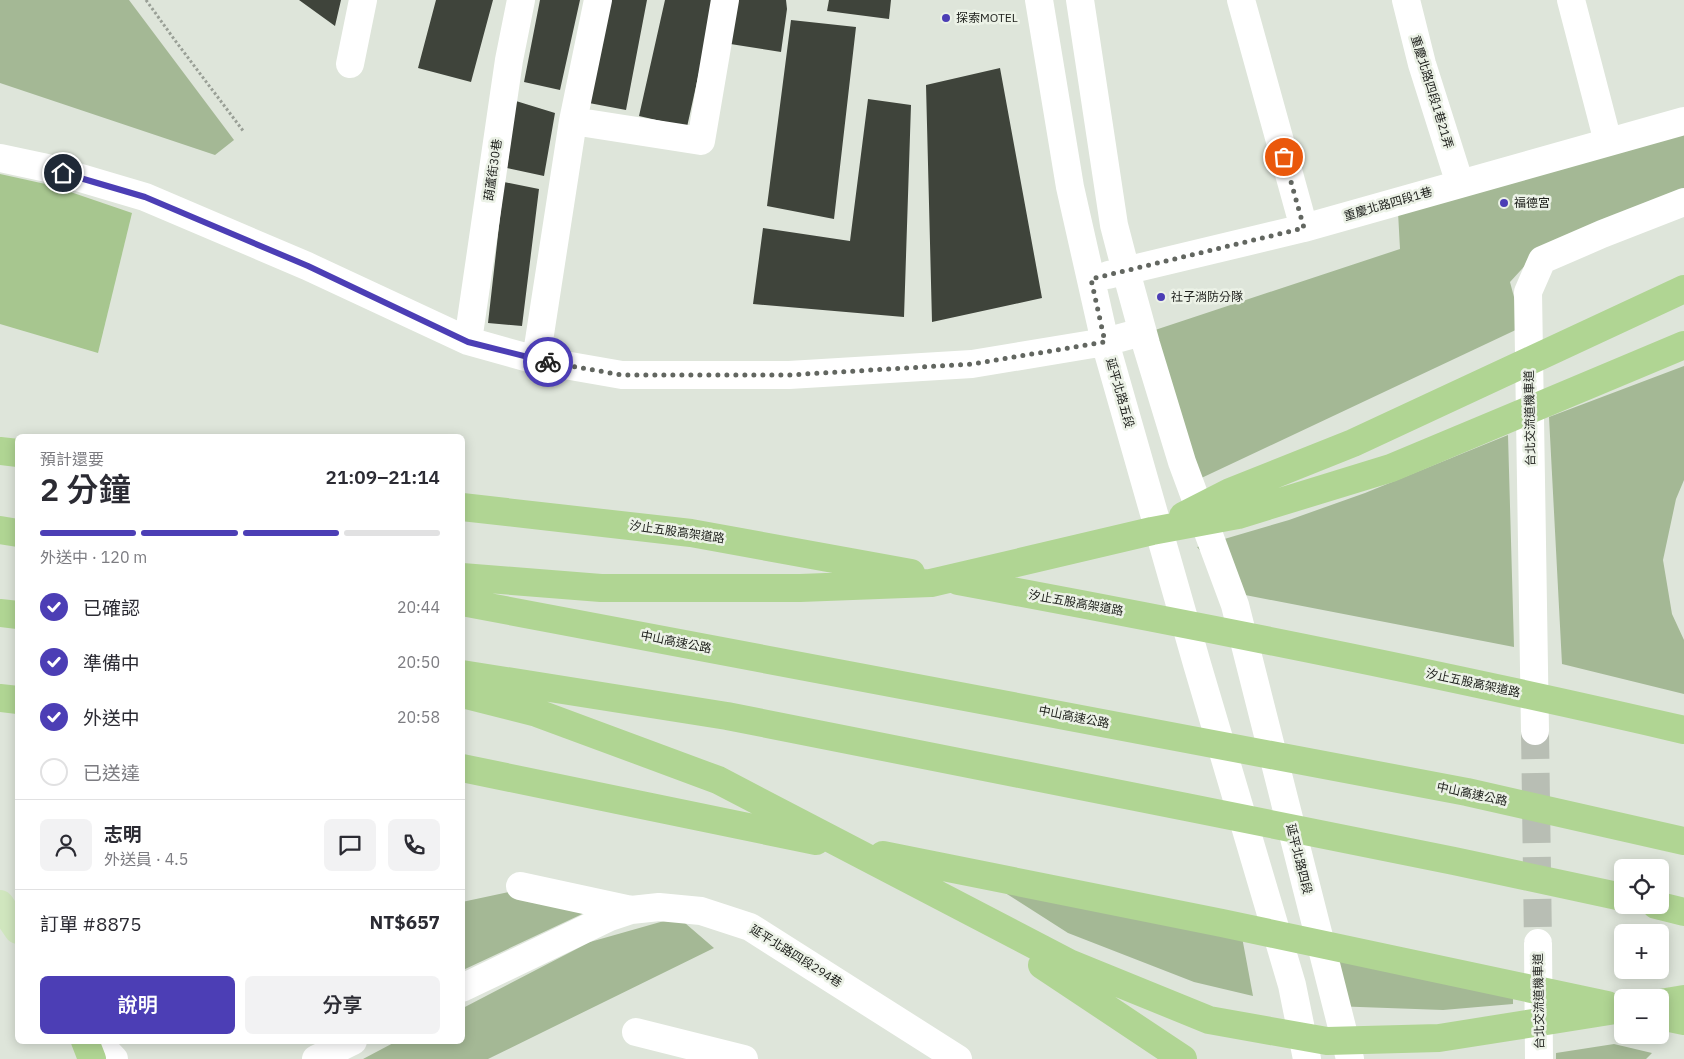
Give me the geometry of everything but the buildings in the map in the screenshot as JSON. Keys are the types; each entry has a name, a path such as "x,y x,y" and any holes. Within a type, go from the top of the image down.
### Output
{"highway":[{"path":"1152,531 1230,492 1353,443 1684,289"},
{"path":"465,577 601,588 800,588 931,584 1152,531 1238,515 1391,468 1684,345"},
{"path":"0,451 15,454"},
{"name":"汐止五股高架道路","path":"465,507 691,532 1159,618 1575,705 1684,730"},
{"path":"0,530 15,532"},
{"name":"中山高速公路","path":"465,603 1467,792 1684,841"},
{"path":"0,613 15,614"},
{"path":"465,674 727,716 1186,807 1614,896"},
{"path":"465,695 537,712 718,780 1069,963 1209,1020 1327,1041 1439,1038 1614,1009"},
{"path":"0,698 15,700"},
{"path":"465,769 1232,925 1614,1006"},
{"path":"926,888 1183,1059"},
{"path":"1669,908 1684,912"},
{"path":"1669,1002 1684,999"},
{"path":"1669,1018 1684,1021"},
{"path":"86,1044 92,1059"}],"main road":[{"path":"0,904 15,926"},
{"path":"93,1044 102,1059"}],"street":[{"path":"350,64 363,0"},
{"name":"葫蘆街30巷","path":"468,342 507,70 521,0"},
{"path":"536,360 573,121 598,0"},
{"path":"573,121 701,141 725,0"},
{"name":"延平北路五段","path":"1039,0 1070,187 1105,342 1197,664 1292,984 1307,1059"},
{"name":"延平北路四段","path":"1080,0 1114,224 1142,332 1182,462 1234,605 1249,658 1350,1059"},
{"path":"1241,0 1304,228"},
{"name":"重慶北路四段1巷21弄","path":"1406,0 1422,64 1460,184"},
{"path":"1571,0 1608,142"},
{"name":"重慶北路四段1巷","path":"1091,279 1304,228 1684,121"},
{"path":"0,158 47,168 145,197 308,266 468,342 536,360 622,375 789,375 972,364 1105,342 1142,332"},
{"name":"台北交流道機車道","path":"1535,732 1528,292 1542,260 1684,202"},
{"path":"520,886 631,910"},
{"name":"延平北路四段294巷","path":"465,987 610,917 631,910 659,906 701,911 750,927 950,1057"},
{"name":"台北交流道機車道","path":"1538,943 1539,1059"},
{"path":"636,1032 744,1059"},
{"path":"100,1044 114,1059"},
{"path":"316,1059 347,1044"}],"path":[{"path":"146,0 244,132"}],"shaded area":[{"path":"0,0 129,0 234,140 215,155 0,83"},
{"path":"1684,129 1684,191 1544,245 1510,282 1522,327 1195,481 1146,333 1400,249 1398,212"},
{"path":"0,174 50,185 132,213 98,353 0,324"},
{"path":"1684,366 1684,480 1676,499 1663,560 1672,614 1684,640 1684,694 1562,664 1549,417"},
{"path":"1508,435 1514,647 1240,594 1197,547 1289,520 1365,493"},
{"path":"999,889 1242,937 1253,996 1194,982 1068,933"},
{"path":"514,891 595,908 465,969 465,901"},
{"path":"678,917 714,948 488,1059 363,1059 391,1044 465,1044 465,1007 590,942"},
{"path":"1308,948 1513,990 1513,1004 1443,1010 1332,1006"},
{"path":"1614,1044 1652,1053 1646,1059 1556,1059 1556,1053"}],"tunnel":[{"path":"1535,731 1538,943"}],"way so far":[{"path":"548,362 622,375 789,375 972,364 1105,342 1091,279 1304,228 1284,157"}],"place":[{"name":"探索MOTEL","path":"946,18"},
{"name":"福德宮","path":"1504,203"},
{"name":"社子消防分隊","path":"1161,297"}],"route":[{"path":"63,173 145,197 308,266 468,342 548,362"}]}
